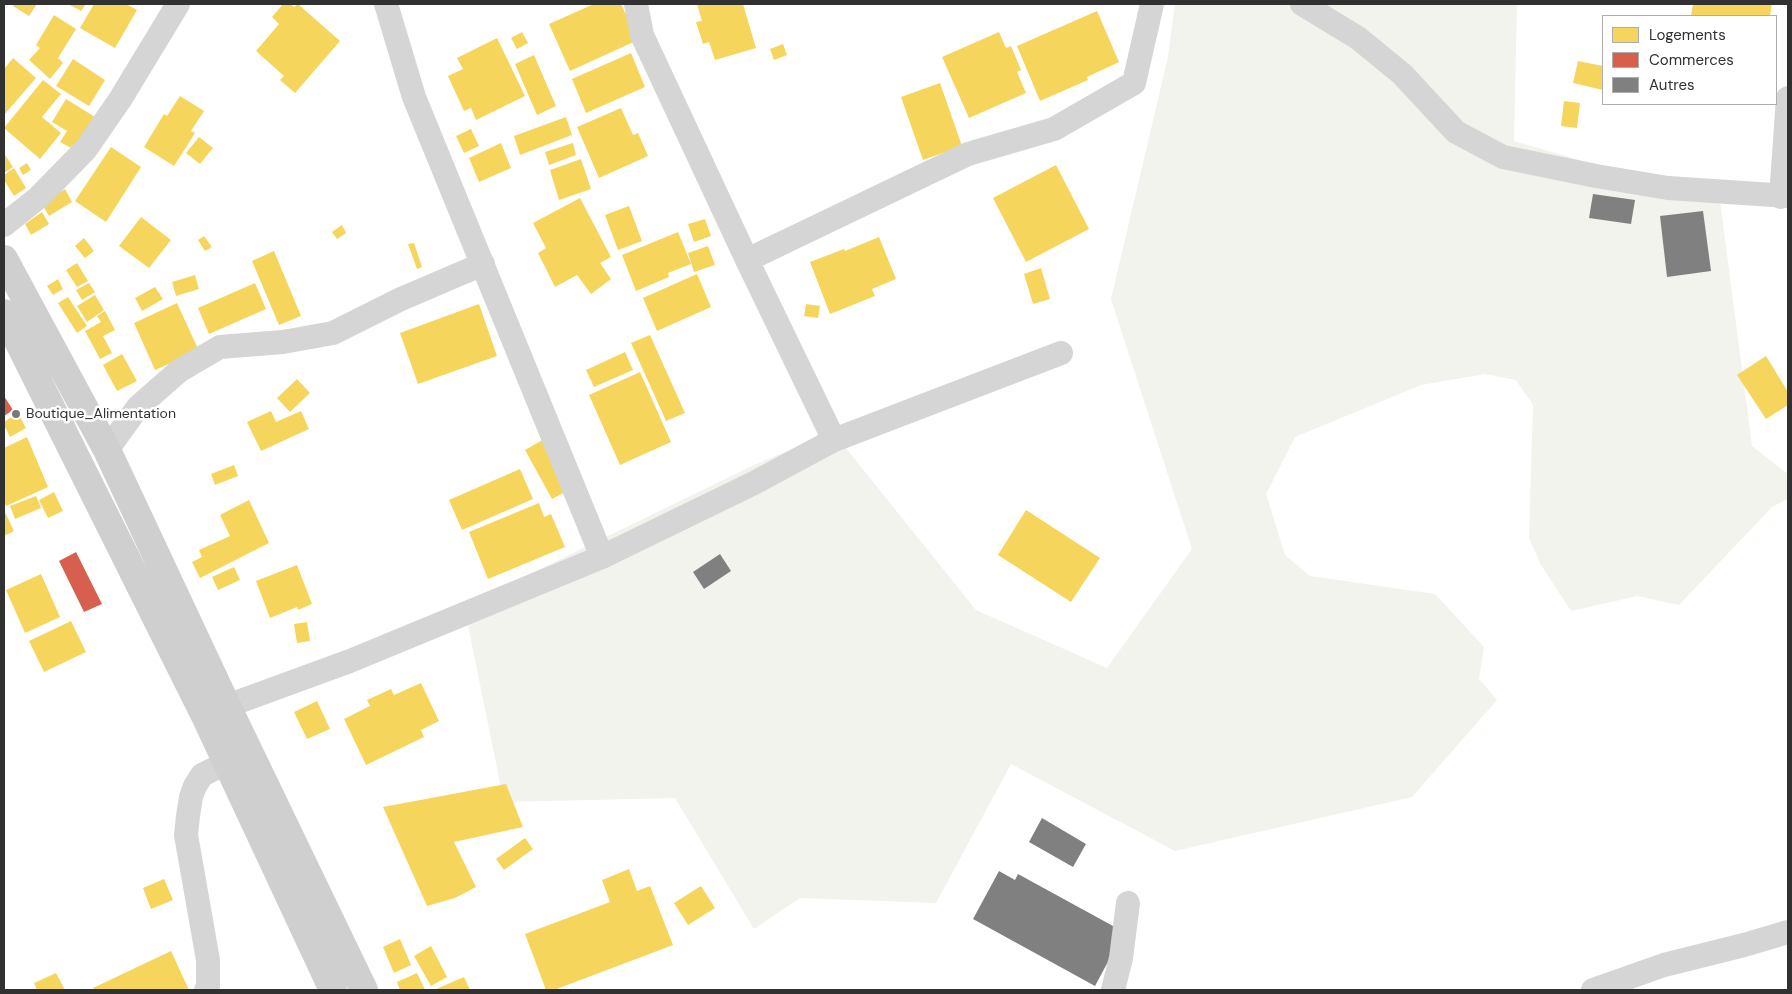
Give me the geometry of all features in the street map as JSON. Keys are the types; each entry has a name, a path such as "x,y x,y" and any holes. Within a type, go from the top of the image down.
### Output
{"main road":[{"path":"4,258 107,450 216,712 226,763 333,990"},
{"path":"4,316 364,990"}],"street":[{"path":"4,225 39,197 86,148 121,98 178,4"},
{"path":"386,4 414,97 602,557"},
{"path":"636,4 642,35 747,260 834,440"},
{"path":"747,260 968,154 1054,129 1134,83 1152,4"},
{"path":"1302,4 1358,38 1402,74 1456,132 1503,157 1596,176 1668,188 1785,196 1788,98"},
{"path":"107,450 138,407 179,371 220,347 283,342 333,332 401,299 483,264"},
{"path":"216,712 350,661 602,557 754,483 834,440 1061,353"},
{"path":"206,990 208,986 208,960 186,835 191,797 195,786 202,776 226,763"},
{"path":"1113,990 1121,958 1128,904"},
{"path":"1592,990 1664,965 1788,932"}],"shaded area":[{"path":"1175,4 1517,4 1514,141 1720,201 1752,446 1788,474 1788,499 1772,507 1679,605 1637,596 1571,611 1541,565 1529,538 1533,405 1516,380 1485,374 1421,385 1295,437 1266,494 1285,555 1310,576 1435,594 1484,647 1479,679 1497,700 1412,797 1175,851 1011,764 936,903 800,898 754,929 675,798 504,802 464,606 754,465 833,432 976,610 1107,668 1192,549 1111,299 1168,57"}],"building: Logements":[{"path":"14,4 37,4 29,16 13,6"},
{"path":"68,4 86,4 81,11"},
{"path":"94,4 126,4 137,10 115,48 80,28"},
{"path":"283,4 290,4 294,7 298,4 340,41 295,93 280,80 284,76 256,51 279,24 272,17"},
{"path":"594,4 621,4 638,40 570,71 549,24"},
{"path":"697,4 743,4 756,48 715,60 709,42 703,44 696,22 702,21"},
{"path":"1693,4 1772,4 1770,15 1691,15"},
{"path":"1097,11 1119,62 1087,77 1088,80 1040,101 1017,46"},
{"path":"54,15 76,29 58,58 63,63 50,79 29,60 40,48 36,45"},
{"path":"522,32 528,43 517,49 511,38"},
{"path":"999,32 1006,48 1011,46 1021,70 1017,72 1026,93 969,118 942,57"},
{"path":"497,38 525,96 476,120 471,108 464,111 448,76 463,69 457,58"},
{"path":"783,44 787,55 774,60 770,49"},
{"path":"631,53 645,87 586,113 572,79"},
{"path":"534,55 556,106 537,115 515,64"},
{"path":"13,58 36,78 4,115 4,69"},
{"path":"73,59 105,80 89,106 56,86"},
{"path":"1578,61 1602,66 1602,90 1573,83"},
{"path":"43,80 61,94 42,117 61,133 40,159 4,128"},
{"path":"940,83 962,146 923,160 901,97"},
{"path":"180,96 204,111 191,131 195,133 174,166 144,147 164,114 167,116"},
{"path":"66,99 95,117 73,149 60,142 67,131 52,122"},
{"path":"1564,101 1580,103 1577,128 1561,126"},
{"path":"621,108 633,135 638,133 648,156 599,178 577,127"},
{"path":"566,117 572,135 520,155 514,136"},
{"path":"471,129 479,146 464,153 456,136"},
{"path":"199,137 213,148 200,164 186,153"},
{"path":"501,143 511,168 479,182 469,158"},
{"path":"573,143 576,155 549,165 545,152"},
{"path":"111,147 141,167 106,222 75,201"},
{"path":"4,155 13,167 4,173"},
{"path":"581,159 591,189 559,200 550,170"},
{"path":"27,163 31,170 23,175 19,168"},
{"path":"1056,165 1089,229 1026,262 993,198"},
{"path":"14,168 26,188 14,196 4,180 4,175"},
{"path":"65,189 72,202 49,216 42,204"},
{"path":"580,198 611,257 600,263 611,279 591,294 577,275 555,287 538,253 546,248 533,223"},
{"path":"629,206 642,241 618,250 605,215"},
{"path":"42,212 49,224 31,235 25,224"},
{"path":"141,217 171,240 149,268 119,246"},
{"path":"705,219 711,236 694,242 688,224"},
{"path":"342,225 346,233 337,239 332,232"},
{"path":"678,232 691,264 668,273 669,277 636,291 622,255"},
{"path":"204,236 212,247 205,251 198,240"},
{"path":"879,237 896,279 872,289 875,296 830,314 810,262 844,249 845,251"},
{"path":"84,238 94,251 85,258 75,246"},
{"path":"414,243 422,267 417,269 408,244"},
{"path":"708,246 715,265 694,272 688,253"},
{"path":"274,251 301,316 279,325 252,261"},
{"path":"77,263 88,281 77,287 66,270"},
{"path":"1041,268 1050,299 1033,304 1024,274"},
{"path":"697,274 711,307 657,331 643,298"},
{"path":"195,275 199,289 176,296 172,282"},
{"path":"58,279 63,289 53,295 47,286"},
{"path":"89,283 95,292 82,300 76,290"},
{"path":"255,283 266,309 209,334 198,308"},
{"path":"155,287 163,299 142,311 135,298"},
{"path":"95,295 104,310 87,322 77,306"},
{"path":"68,297 87,326 77,333 58,303"},
{"path":"177,303 199,351 155,370 134,323"},
{"path":"479,304 497,356 418,384 400,333"},
{"path":"806,304 820,306 818,318 804,316"},
{"path":"105,311 115,330 103,336 112,353 100,359 85,331 101,322 97,316"},
{"path":"650,335 685,413 666,421 631,343"},
{"path":"625,352 633,370 594,387 586,370"},
{"path":"122,354 137,381 117,391 103,365"},
{"path":"1766,356 1788,392 1788,405 1766,419 1737,375"},
{"path":"640,372 671,442 620,465 589,395"},
{"path":"297,379 310,393 290,412 277,398"},
{"path":"271,411 276,422 301,411 309,429 261,451 247,422"},
{"path":"18,413 26,428 10,437 4,422"},
{"path":"27,437 48,487 6,506 4,502 4,448"},
{"path":"546,438 573,488 552,499 525,450"},
{"path":"234,465 238,476 215,485 211,474"},
{"path":"520,469 533,499 462,530 449,500"},
{"path":"54,492 63,511 48,518 39,500"},
{"path":"36,496 41,508 15,519 10,506"},
{"path":"249,500 269,543 200,578 192,562 202,557 199,550 230,536 220,515"},
{"path":"539,503 544,517 551,514 565,547 488,579 469,532"},
{"path":"4,510 14,531 4,536"},
{"path":"1026,510 1100,558 1071,602 998,555"},
{"path":"297,565 312,604 298,610 297,607 270,618 256,581"},
{"path":"234,567 240,580 218,590 212,577"},
{"path":"41,574 60,617 25,633 6,590"},
{"path":"71,621 86,652 44,672 29,641"},
{"path":"307,622 310,641 297,643 294,624"},
{"path":"421,683 439,721 421,730 424,737 366,765 344,719 370,706 367,700 391,689 394,695"},
{"path":"317,701 330,729 307,739 294,712"},
{"path":"506,784 523,827 454,842 476,887 455,898 427,906 383,807"},
{"path":"525,838 533,849 504,870 496,859"},
{"path":"629,869 637,891 650,886 673,945 554,990 546,990 525,934 610,902 602,880"},
{"path":"164,879 173,900 151,909 143,888"},
{"path":"701,886 715,908 688,925 674,903"},
{"path":"400,939 411,965 394,973 383,947"},
{"path":"431,946 447,977 431,986 414,956"},
{"path":"171,951 189,990 94,990 93,988"},
{"path":"56,973 65,990 37,990 34,983"},
{"path":"417,973 425,990 400,990 397,982"},
{"path":"464,977 470,990 434,990"}],"building: Commerces":[{"path":"4,396 13,410 4,416"},
{"path":"76,552 102,604 84,612 59,561"}],"building: Autres":[{"path":"1593,194 1635,200 1631,224 1589,218"},
{"path":"1703,211 1711,271 1667,277 1660,216"},
{"path":"720,554 731,571 704,589 693,572"},
{"path":"1042,818 1086,844 1073,867 1029,842"},
{"path":"999,871 1015,880 1018,874 1124,932 1095,986 973,919"}],"place":[{"name":"Boutique_Alimentation","path":"16,414"}]}
